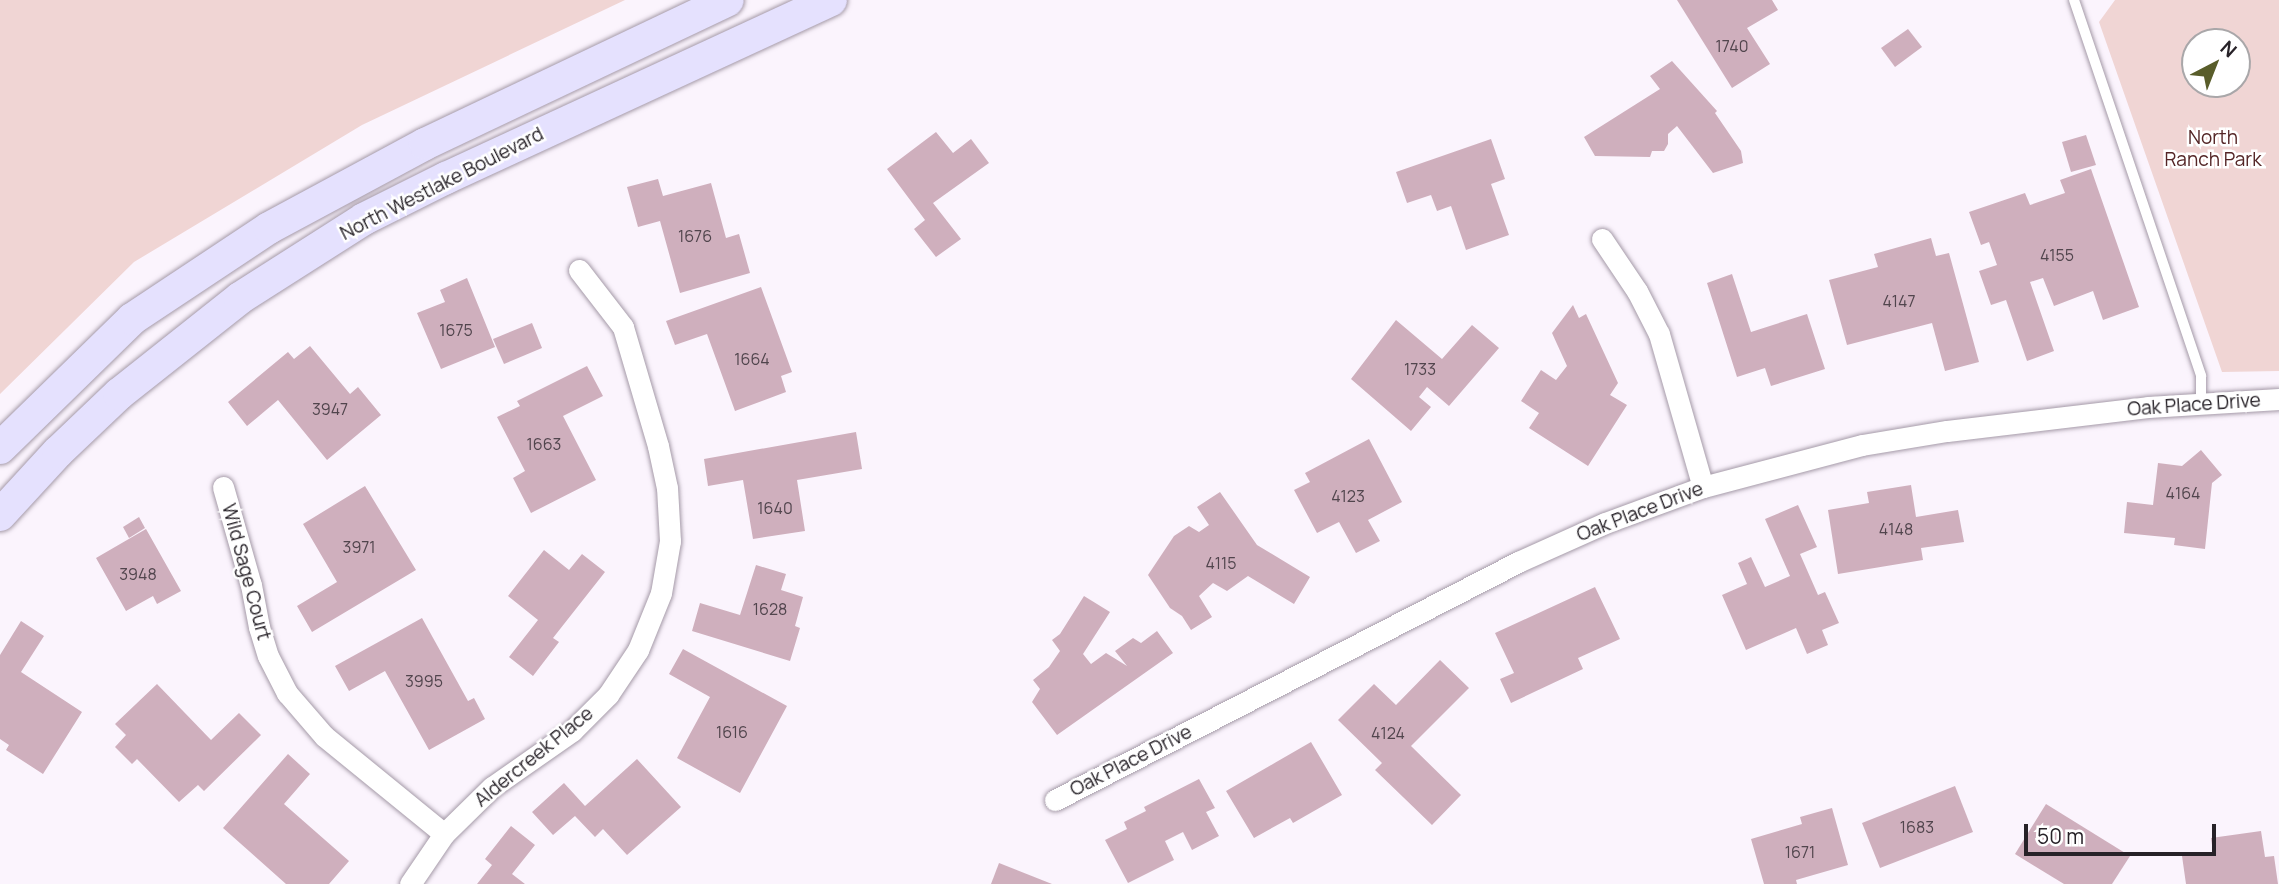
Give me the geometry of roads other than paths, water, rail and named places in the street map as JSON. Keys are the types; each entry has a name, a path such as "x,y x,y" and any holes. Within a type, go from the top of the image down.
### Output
{"main road":[{"path":"0,448 132,319 269,228 425,144 728,0"},
{"name":"North Westlake Boulevard","path":"0,515 58,452 119,394 240,298 353,226 446,178 831,0"}],"street":[{"path":"1602,239 1637,291 1659,334 1703,487"},
{"name":"Aldercreek Place","path":"410,884 444,834 492,787 572,731 608,695 638,650 661,593 670,541 667,488 658,446 623,327 579,270"},
{"name":"Oak Place Drive","path":"1055,800 1518,562 1605,523 1703,487 1862,445 1947,431 2201,403 2279,399"},
{"name":"Wild Sage Court","path":"223,487 251,584 256,618 268,656 287,693 324,736 444,834"}],"lane":[{"path":"2074,0 2201,376 2201,403"}],"park label":[{"name":"North Ranch Park","path":"2213,149"}]}
